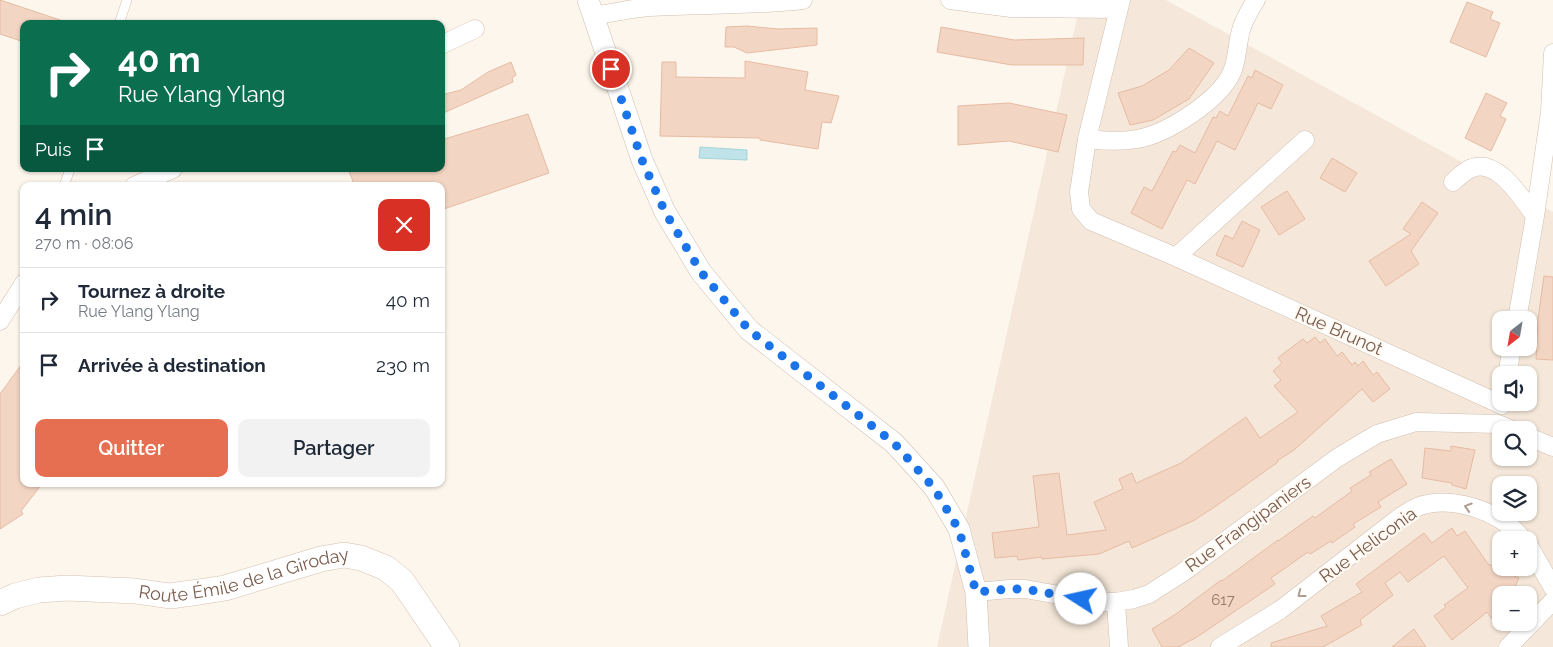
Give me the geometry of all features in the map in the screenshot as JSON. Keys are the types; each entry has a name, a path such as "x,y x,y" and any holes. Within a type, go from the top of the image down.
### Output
{"main road":[{"name":"Route Émile de la Giroday","path":"0,602 38,590 67,588 170,596 225,588 320,559 344,555 361,558 386,568 402,581 447,647"}],"street":[{"path":"803,0 741,5 693,4 646,7 590,7 642,160 665,212 701,272 749,330 894,443 934,488 959,530 976,592 979,647"},
{"path":"950,0 1011,8 1120,4 1088,140 1104,141 1138,139 1174,126 1206,103 1221,89 1232,72 1242,26 1256,0"},
{"path":"445,43 475,29"},
{"path":"1519,311 1550,112 1553,54"},
{"name":"Rue Brunot","path":"1088,140 1079,192 1081,209 1091,221 1176,257 1492,399"},
{"path":"1176,257 1305,140"},
{"path":"1453,182 1474,167 1482,167 1499,173 1506,179 1535,216"},
{"path":"143,182 166,172"},
{"path":"0,321 20,290"},
{"name":"Rue Frangipaniers","path":"976,592 1025,589 1099,602 1134,599 1149,594 1182,573 1338,458 1377,434 1416,422 1492,426"},
{"path":"1537,440 1553,447"},
{"name":"Rue Heliconia","path":"1220,647 1280,610 1400,517 1417,507 1439,503 1461,504 1489,513 1511,526 1516,531"},
{"path":"1537,560 1553,588"},
{"path":"1508,647 1553,601"},
{"path":"1116,602 1119,647"}],"lane":[{"path":"120,20 127,0"}],"shaded area":[{"path":"1081,0 1166,0 1553,212 1553,647 937,647"}],"water":[{"path":"700,147 747,150 747,160 699,158"}],"building":[{"path":"0,0 60,20 20,20 20,41 0,34"},
{"path":"1467,2 1493,12 1490,19 1500,23 1486,57 1450,42"},
{"path":"747,26 778,29 817,28 817,45 747,53 734,47 725,47 726,27"},
{"path":"941,27 1014,40 1084,38 1083,65 1012,65 937,52"},
{"path":"1189,48 1214,63 1189,99 1153,120 1130,125 1118,93 1142,86 1169,70"},
{"path":"745,61 808,72 805,90 839,96 831,123 822,122 818,149 760,140 760,138 660,136 662,62 676,62 676,77 745,78"},
{"path":"511,62 516,75 512,78 513,82 445,112 445,94 461,90 488,72"},
{"path":"1255,70 1283,85 1271,109 1258,103 1235,150 1217,141 1195,184 1187,180 1162,229 1131,213 1144,187 1152,191 1173,151 1176,152 1180,145 1195,153 1213,117 1216,118 1220,111 1228,116 1248,76 1252,78"},
{"path":"1486,93 1507,103 1500,116 1506,119 1491,151 1465,138"},
{"path":"1009,103 1067,115 1058,152 1009,141 958,145 958,106"},
{"path":"528,114 549,173 445,209 445,182 353,182 349,172 445,172 445,139"},
{"path":"1332,158 1357,173 1345,192 1320,178"},
{"path":"1287,191 1305,219 1279,235 1261,207"},
{"path":"1422,202 1438,213 1411,251 1419,264 1386,286 1369,261 1411,234 1403,229"},
{"path":"1242,221 1260,230 1243,267 1216,255 1225,235 1233,239"},
{"path":"1544,276 1553,277 1553,360 1536,359 1536,356 1538,356 1538,319"},
{"path":"1315,337 1320,343 1325,339 1337,356 1342,352 1352,365 1355,362 1358,366 1363,361 1373,375 1377,372 1390,389 1373,402 1362,389 1294,450 1219,504 1193,521 1132,548 1129,541 1099,554 1018,560 1017,556 995,558 992,533 1039,527 1033,476 1059,473 1067,535 1106,530 1094,502 1123,489 1119,479 1132,473 1136,483 1181,463 1246,417 1260,438 1298,412 1274,386 1281,380 1273,371 1282,363 1278,358 1284,353 1303,339 1307,343"},
{"path":"20,366 20,487 40,487 21,511 23,514 0,529 0,394"},
{"path":"1451,446 1475,450 1466,489 1452,485 1452,483 1422,478 1425,448 1451,451"},
{"path":"1391,459 1407,484 1378,502 1381,507 1353,524 1355,527 1332,543 1331,541 1310,554 1308,552 1271,578 1275,584 1197,637 1178,647 1162,647 1152,629 1176,614 1313,516 1315,518 1352,491 1350,488 1371,475 1369,472"},
{"path":"1452,528 1457,536 1465,531 1488,564 1492,566 1492,576 1515,576 1519,578 1515,586 1492,586 1492,619 1487,612 1452,640 1434,616 1446,607 1444,605 1468,588 1444,556 1408,582 1400,572 1385,583 1393,595 1360,620 1362,625 1323,647 1271,647 1271,643 1327,626 1321,616 1362,592 1356,584 1424,533 1432,543"},
{"path":"1414,629 1426,647 1392,647"}],"route":[{"path":"611,69 642,160 665,212 701,272 749,330 894,443 934,488 959,530 976,592 1025,589 1081,599"}]}
